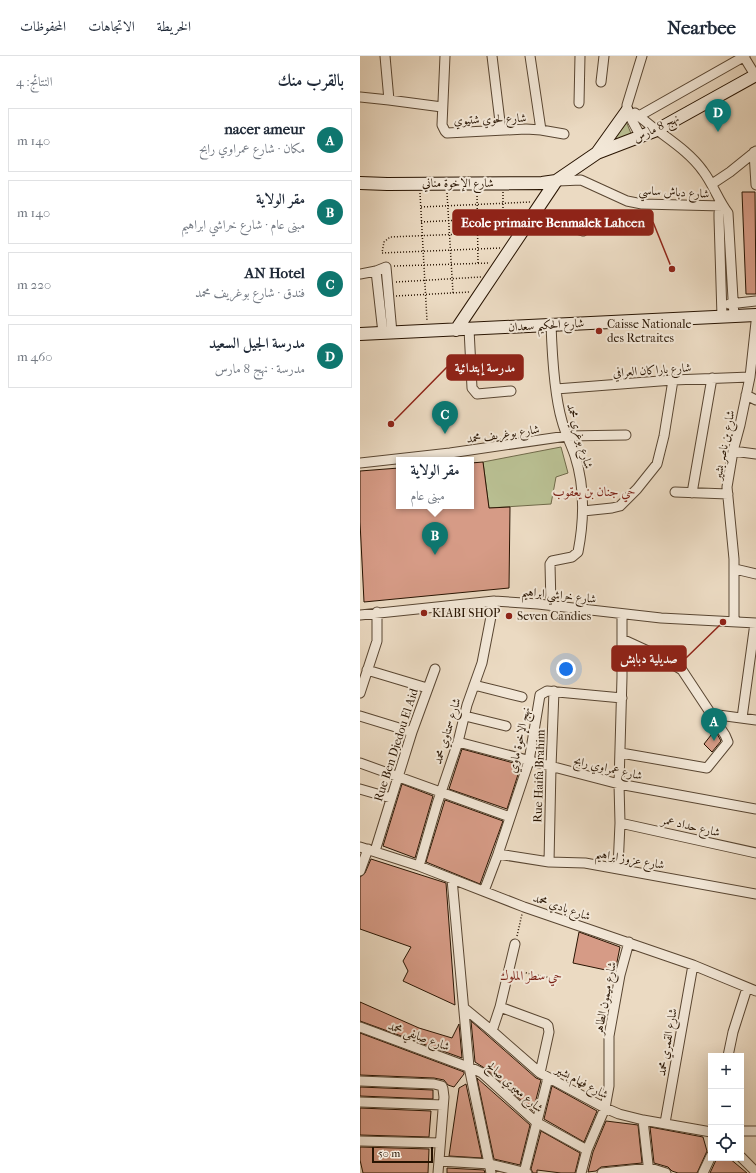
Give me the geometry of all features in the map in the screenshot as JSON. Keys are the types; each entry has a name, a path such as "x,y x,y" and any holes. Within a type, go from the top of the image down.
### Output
{"street":[{"path":"385,56 389,100"},
{"name":"شارع لحوي شتيوي","path":"444,56 442,125 445,131 526,128 564,134"},
{"path":"492,56 501,130"},
{"path":"530,56 541,130"},
{"path":"579,103 580,56"},
{"path":"601,82 604,56"},
{"path":"597,154 627,108 642,56"},
{"path":"640,116 745,56 756,75"},
{"name":"نهج 8 مارس","path":"556,181 597,154 657,130 756,75"},
{"path":"360,97 442,107"},
{"path":"627,108 640,116 695,160 712,184 721,210 726,312"},
{"path":"627,108 641,137"},
{"path":"712,184 730,172 755,151"},
{"path":"755,151 756,185"},
{"name":"شارع دباش ساسي","path":"556,181 582,180 627,201 642,204 721,210"},
{"path":"456,330 556,181"},
{"name":"شارع الإخوة مناني","path":"360,183 446,184 542,183 556,181"},
{"path":"721,210 728,213 733,303 726,312"},
{"path":"534,215 583,231"},
{"path":"360,274 376,271 386,267 388,333"},
{"path":"376,271 388,333"},
{"path":"733,303 756,301"},
{"name":"شارع الحكيم سعدان","path":"360,334 456,330 726,312 756,315"},
{"name":"شارع بن ناصر بشير","path":"734,622 735,569 728,494 729,472 750,377 756,322"},
{"name":"شارع بوغري محمد","path":"551,324 556,389 562,421 575,457 580,480 583,511 578,552 572,557 552,561 550,564 551,606"},
{"path":"469,329 472,388 474,391 477,394 511,391"},
{"name":"شارع باراكان العرافي","path":"556,389 673,380 750,377"},
{"path":"692,493 712,378"},
{"path":"583,511 620,506 637,489 657,464 664,436 673,380"},
{"path":"746,394 756,400"},
{"name":"شارع بوغريف محمد","path":"412,457 473,450 567,436 626,435"},
{"path":"733,451 756,454"},
{"name":"شارع بوغريف محمد","path":"360,463 396,459"},
{"path":"675,492 728,494"},
{"path":"735,569 756,574"},
{"name":"شارع خراشي ابراهيم","path":"360,614 494,601 699,621 756,623"},
{"name":"شارع سمتاوي محمد","path":"419,866 441,791 458,742 464,716 482,663 494,601"},
{"path":"360,693 377,641 377,612"},
{"path":"618,868 622,698 622,614"},
{"path":"742,718 756,623"},
{"path":"621,753 707,768 728,742 682,670 659,656 622,639"},
{"name":"Rue Ben Djedou El Aid","path":"360,871 368,849 391,798 412,732 435,669"},
{"path":"367,670 428,688"},
{"path":"474,685 522,697"},
{"name":"نهج الإخوة ماوي","path":"484,891 529,761 540,696 547,691 554,691"},
{"path":"554,691 622,698"},
{"name":"Rue Haifa Brahim","path":"549,862 554,691"},
{"path":"711,714 756,720"},
{"path":"360,716 412,732"},
{"path":"464,716 506,726"},
{"name":"شارع عمراوي رابح","path":"458,742 619,784 756,809"},
{"path":"360,762 510,817"},
{"path":"360,789 391,798"},
{"name":"شارع حداد عمر","path":"620,823 756,854"},
{"name":"شارع بادي محمد","path":"368,849 419,866 524,907 693,965 751,989"},
{"name":"شارع عزوز ابراهيم","path":"498,854 549,862 585,863 618,868 756,894"},
{"path":"452,879 469,1067 490,1168"},
{"name":"شارع ميمون الطاهر","path":"581,1173 587,1150 605,1108 609,1086 609,1036 620,975 629,942"},
{"path":"492,1031 500,1007 515,944"},
{"name":"شارع القمري محمد","path":"665,1123 693,965"},
{"path":"729,1053 734,1032 751,989"},
{"path":"500,1007 548,1026 549,1032 540,1073"},
{"name":"شارع فهام بشير","path":"464,1008 540,1073 605,1108 619,1114 643,1120 708,1131"},
{"name":"شارع صايفي محمد","path":"360,1027 469,1067"},
{"name":"شارع معيري صالح","path":"469,1067 482,1073 536,1122 587,1150"},
{"path":"524,1173 548,1078"},
{"path":"360,1081 437,1084 442,1086 443,1105 438,1173"},
{"path":"360,1102 443,1105"},
{"path":"643,1120 650,1171"},
{"path":"744,1131 756,1130"},
{"path":"360,1141 440,1143"},
{"path":"744,1160 756,1172"},
{"path":"439,1161 527,1173"},
{"path":"703,1173 709,1161"},
{"path":"602,1173 650,1171 666,1173"}],"path":[{"path":"419,183 428,331"},
{"path":"477,183 478,263"},
{"path":"503,183 503,232"},
{"path":"446,184 452,293"},
{"path":"420,207 543,201"},
{"path":"421,222 534,215"},
{"path":"512,247 382,253 384,242 390,237 522,232"},
{"path":"386,267 502,262"},
{"path":"387,282 492,276"},
{"path":"388,297 482,291"},
{"path":"515,944 524,907"},
{"path":"509,969 556,979"}],"green space":[{"path":"626,121 632,136 610,143"},
{"path":"561,447 568,473 556,477 551,504 489,508 483,462"}],"building":[{"path":"742,192 755,192 756,294 746,294"},
{"path":"483,462 489,508 510,507 509,588 364,602 360,522 360,471 396,468 396,509 474,509 474,463"},
{"path":"715,730 721,741 712,752 704,744"},
{"path":"462,749 521,765 507,809 449,789"},
{"path":"402,784 433,796 415,858 383,846"},
{"path":"445,800 503,821 480,884 426,862"},
{"path":"371,859 446,883 455,1005 403,981 408,971 403,961 411,947 360,929 360,877 365,873"},
{"path":"579,932 620,947 615,972 573,963"},
{"path":"360,1002 419,1028 452,1038 459,1024 462,1058 360,1021"},
{"path":"471,1021 536,1078 541,1080 533,1111 486,1069 475,1062"},
{"path":"360,1033 464,1072 464,1074 454,1087 448,1085 444,1080 434,1078 360,1075"},
{"path":"477,1078 530,1125 520,1165 494,1159"},
{"path":"466,1084 482,1158 449,1156 459,1088"},
{"path":"552,1086 597,1111 584,1142 544,1119"},
{"path":"360,1087 433,1090 433,1099 360,1096"},
{"path":"360,1108 431,1111 429,1137 360,1135"},
{"path":"606,1121 638,1125 642,1163 601,1167 596,1171 588,1172 593,1152"},
{"path":"650,1127 703,1137 707,1151 697,1173 678,1173 672,1171 668,1167 654,1163"},
{"path":"541,1131 580,1153 575,1173 537,1170 537,1173 533,1173 531,1169"},
{"path":"360,1147 429,1149 428,1173 363,1173 360,1160"},
{"path":"716,1161 733,1161 747,1173 710,1173"},
{"path":"447,1168 484,1170 485,1173 447,1173"}],"place":[{"name":"مدرسة الجيل السعيد","path":"718,132"},
{"name":"Ecole primaire Benmalek Lahcen","path":"672,269"},
{"name":"Caisse Nationale des Retraites","path":"599,331"},
{"name":"مدرسة إبتدائية","path":"391,424"},
{"name":"AN Hotel","path":"445,434"},
{"name":"مقر الولاية","path":"435,555"},
{"name":"KIABI SHOP","path":"424,613"},
{"name":"Seven Candies","path":"509,616"},
{"name":"صديلية دبابش","path":"723,622"},
{"name":"nacer ameur","path":"714,741"}],"district":[{"name":"حي جنان بن يعقوب","path":"594,491"},
{"name":"حي سطر الملوك","path":"531,975"}]}
